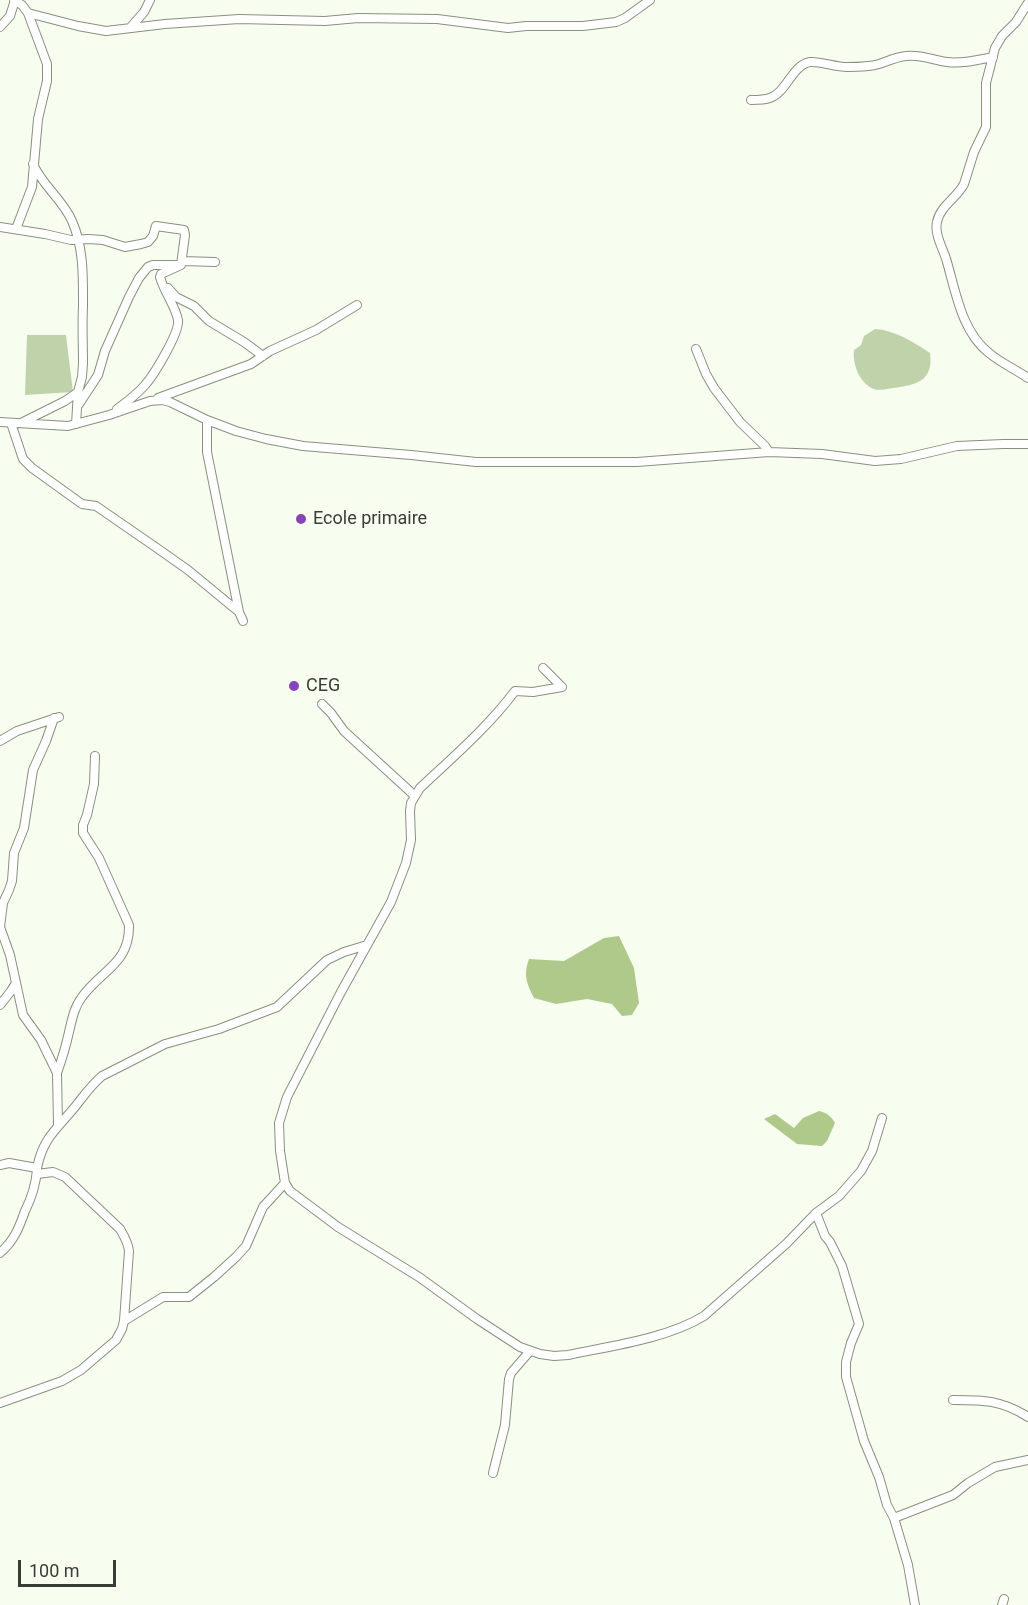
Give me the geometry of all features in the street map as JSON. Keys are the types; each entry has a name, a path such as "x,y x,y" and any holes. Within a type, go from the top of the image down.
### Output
{"street":[{"path":"130,28 144,12 150,0"},
{"path":"28,12 106,31 239,19 325,21 380,18 437,19 508,28 582,26 616,22 650,0"},
{"path":"0,27 19,1 28,12 47,64 47,81 38,120 32,187 16,229"},
{"path":"1028,3 995,48 986,83 986,128 974,152 964,184 942,211 936,228 954,291 970,330 988,353 1028,378"},
{"path":"751,100 771,98 801,66 812,62 863,67 917,55 949,63 993,57"},
{"path":"33,164 71,218 80,240 83,275 83,363 75,424"},
{"path":"0,227 71,240 95,239 125,247 141,244 151,239 156,226 184,230 182,263"},
{"path":"77,407 98,375 105,351 129,297 148,267 215,262"},
{"path":"109,415 146,384 178,328 174,309 161,282 160,274 182,263"},
{"path":"161,282 176,297 194,306 209,321 263,356"},
{"path":"0,422 56,426 75,424 109,415 251,364 270,351 316,330 357,305"},
{"path":"696,349 714,388 740,422 769,452"},
{"path":"15,423 66,401 78,392"},
{"path":"150,401 170,402 207,420 256,437 303,446 476,462 637,462 769,452 822,454 875,461 901,459 957,447 1028,444"},
{"path":"207,420 207,452 239,612 243,621"},
{"path":"15,423 23,459 32,468 82,504 96,506 154,546 188,570 239,612"},
{"path":"543,668 562,687 533,692 515,691 471,741 420,788 411,803 411,840 406,863 391,902 287,1097 279,1123 285,1183 290,1191 338,1227 419,1277 520,1347 540,1354 567,1355 662,1335 689,1325 704,1316 786,1244 816,1213 839,1196 861,1171 872,1151 882,1118"},
{"path":"322,704 344,731 415,796"},
{"path":"0,741 17,731 56,717 33,770 24,828 14,853 12,881 3,903 0,927 10,956 23,1015 41,1040 57,1073"},
{"path":"58,1125 57,1073 77,1005 82,996 124,952 129,934 129,925 102,864 83,833 94,784 95,756"},
{"path":"0,1253 18,1231 34,1190 46,1142 58,1125 102,1076 165,1044 225,1027 278,1007 327,960 367,945"},
{"path":"0,1005 16,983"},
{"path":"0,1165 9,1162 65,1177 120,1229 129,1251 124,1321 116,1340 81,1370 62,1381 0,1403"},
{"path":"124,1321 163,1297 189,1297 229,1264 246,1246 263,1207 285,1183"},
{"path":"816,1213 825,1236 831,1242 842,1266 859,1324 846,1362 846,1377 864,1440 887,1505 894,1518 908,1565 915,1605"},
{"path":"493,1473 505,1425 509,1379 511,1373 530,1351"},
{"path":"953,1400 987,1400 1014,1408 1028,1417"},
{"path":"894,1518 953,1495 995,1467 1028,1460"},
{"path":"907,1605 913,1595"}],"shaded area":[{"path":"875,329 897,334 930,353 929,370 922,380 883,390 874,389 865,383 856,367 854,350 861,345 864,336"},
{"path":"27,335 66,335 73,392 25,395"},
{"path":"619,936 634,968 639,1003 632,1015 622,1016 612,1004 587,999 556,1004 534,998 527,979 526,970 529,959 564,961 604,938"},
{"path":"819,1111 832,1118 835,1123 827,1141 822,1146 797,1144 764,1119 775,1114 794,1128 803,1118"}],"place":[{"name":"Ecole primaire","path":"301,519"},
{"name":"CEG","path":"294,686"}]}
